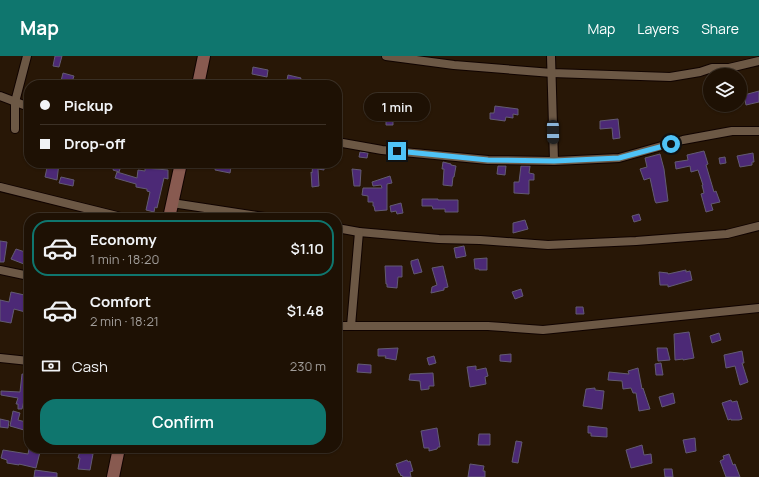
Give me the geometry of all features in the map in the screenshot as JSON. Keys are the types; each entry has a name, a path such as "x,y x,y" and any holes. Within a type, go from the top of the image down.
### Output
{"street":[{"path":"15,129 15,102 27,56"},
{"path":"199,80 204,56"},
{"path":"386,56 454,65 552,73 670,77 700,72 712,68 729,68 759,62"},
{"path":"551,56 554,161"},
{"path":"0,96 24,105"},
{"path":"342,143 382,150 488,160 554,161 619,158 683,140 732,131 759,131"},
{"path":"170,213 180,168"},
{"path":"0,187 105,213"},
{"path":"172,203 238,213"},
{"path":"342,229 359,232 439,239 480,240 548,245 636,242 726,234 759,226"},
{"path":"351,326 359,232"},
{"path":"0,270 24,275"},
{"path":"342,326 488,326 543,330 759,308"},
{"path":"0,358 24,360"},
{"path":"113,477 119,453"}],"building":[{"path":"55,56 62,56 59,67 53,66"},
{"path":"253,67 268,70 267,77 252,74"},
{"path":"63,73 74,76 73,80 61,80"},
{"path":"288,75 301,78 300,80 287,80"},
{"path":"759,91 759,102 747,105 747,94"},
{"path":"495,106 518,109 518,115 513,114 513,118 506,117 505,121 490,119 490,113 494,113"},
{"path":"386,113 403,113 403,120 393,119 393,125 386,125"},
{"path":"618,119 620,138 613,139 612,128 600,129 600,121"},
{"path":"704,151 708,164 706,165 714,192 716,191 720,202 711,204 713,210 706,212 701,194 704,193 703,185 698,170 691,172 690,166 676,169 675,162 688,160 687,155"},
{"path":"360,152 368,153 367,158 359,157"},
{"path":"753,153 754,162 752,162 752,165 740,167 737,156"},
{"path":"660,154 664,169 668,201 656,203 650,178 644,180 640,169 647,167 645,158"},
{"path":"725,157 726,163 720,164 719,158"},
{"path":"443,162 456,166 452,186 443,185"},
{"path":"498,166 506,166 505,175 497,174"},
{"path":"521,166 530,166 529,173 534,174 534,180 529,180 529,194 514,193 514,182 519,182"},
{"path":"47,168 58,168 57,180 45,177"},
{"path":"114,168 120,168 119,172 113,170"},
{"path":"145,168 168,170 168,179 164,178 157,208 155,207 154,212 146,210 150,192 147,191 147,189 136,187 136,184 115,178 117,172 137,178 138,170 145,171"},
{"path":"215,168 231,168 230,173 215,170"},
{"path":"312,168 324,168 324,170 318,169 319,186 312,187 311,172 312,173"},
{"path":"352,169 361,170 360,186 354,186"},
{"path":"390,176 392,183 387,184 387,210 375,211 373,202 368,202 368,196 362,195 363,188 382,188 381,185 373,186 372,182"},
{"path":"61,177 74,180 73,186 59,183"},
{"path":"422,199 458,200 458,212 445,212 445,209 433,209 432,206 422,206"},
{"path":"401,203 403,213 397,214 396,211 391,212 390,206"},
{"path":"639,214 641,220 634,222 632,216"},
{"path":"525,220 528,229 513,233 513,223"},
{"path":"0,241 7,242 4,262 0,262"},
{"path":"464,246 466,256 456,258 454,248"},
{"path":"16,249 24,252 24,264 11,259"},
{"path":"487,258 487,270 475,269 474,259"},
{"path":"418,259 422,272 414,274 411,261"},
{"path":"385,266 402,266 402,277 398,277 397,288 387,287"},
{"path":"443,266 448,287 444,288 444,290 431,293 432,287 437,285 432,268"},
{"path":"686,270 686,272 690,271 692,280 668,287 668,285 660,285 659,272 668,274"},
{"path":"521,289 523,296 515,299 512,292"},
{"path":"11,292 24,295 24,312 14,309 11,323 0,321 0,300 9,302"},
{"path":"576,307 583,307 584,314 576,314"},
{"path":"689,332 694,358 675,360 674,334"},
{"path":"719,333 721,340 712,343 710,336"},
{"path":"398,348 396,360 385,358 386,356 378,356 378,349"},
{"path":"657,348 667,348 670,360 658,361"},
{"path":"742,351 744,363 742,363 748,382 740,385 735,366 726,368 724,355"},
{"path":"511,354 511,362 500,361 500,355"},
{"path":"434,356 436,363 429,365 427,358"},
{"path":"661,363 663,375 656,375 655,364"},
{"path":"358,364 371,365 371,373 357,372"},
{"path":"476,366 476,370 486,368 488,376 485,377 486,384 470,387 467,367"},
{"path":"638,368 642,389 643,388 650,409 639,411 636,393 633,393 631,388 623,389 622,381 608,380 609,372 629,374 628,371"},
{"path":"433,373 434,386 429,386 429,389 421,390 420,381 409,380 410,374"},
{"path":"22,374 24,374 24,400 22,409 18,409 18,404 16,404 18,398 1,395 1,391 20,392"},
{"path":"595,388 595,390 604,391 602,409 583,406 586,389"},
{"path":"673,393 675,403 662,407 659,397"},
{"path":"731,400 732,402 737,401 742,419 728,420 722,403"},
{"path":"13,411 20,413 18,420 24,422 24,430 10,426"},
{"path":"0,419 9,421 8,428 0,427"},
{"path":"588,426 607,428 607,437 591,436 591,433 588,433"},
{"path":"437,428 440,447 429,451 429,448 424,448 421,431"},
{"path":"479,434 490,434 490,445 478,445"},
{"path":"695,438 696,451 686,453 683,440"},
{"path":"516,441 522,442 518,463 512,462"},
{"path":"642,445 644,455 651,454 652,463 631,468 626,450"},
{"path":"3,450 28,454 40,453 36,468 7,463 7,460 1,458"},
{"path":"79,453 93,454 90,470 78,469 80,458 78,458"},
{"path":"729,454 740,477 726,477 720,461 724,459 723,456"},
{"path":"407,460 408,462 410,461 413,471 410,472 411,477 403,477 399,473 396,464"},
{"path":"470,464 484,466 483,471 485,471 485,477 468,477"},
{"path":"664,469 672,469 673,477 665,477"},
{"path":"35,470 57,473 57,477 34,477"}],"route":[{"path":"397,151 488,160 554,161 619,158 671,144"}]}
